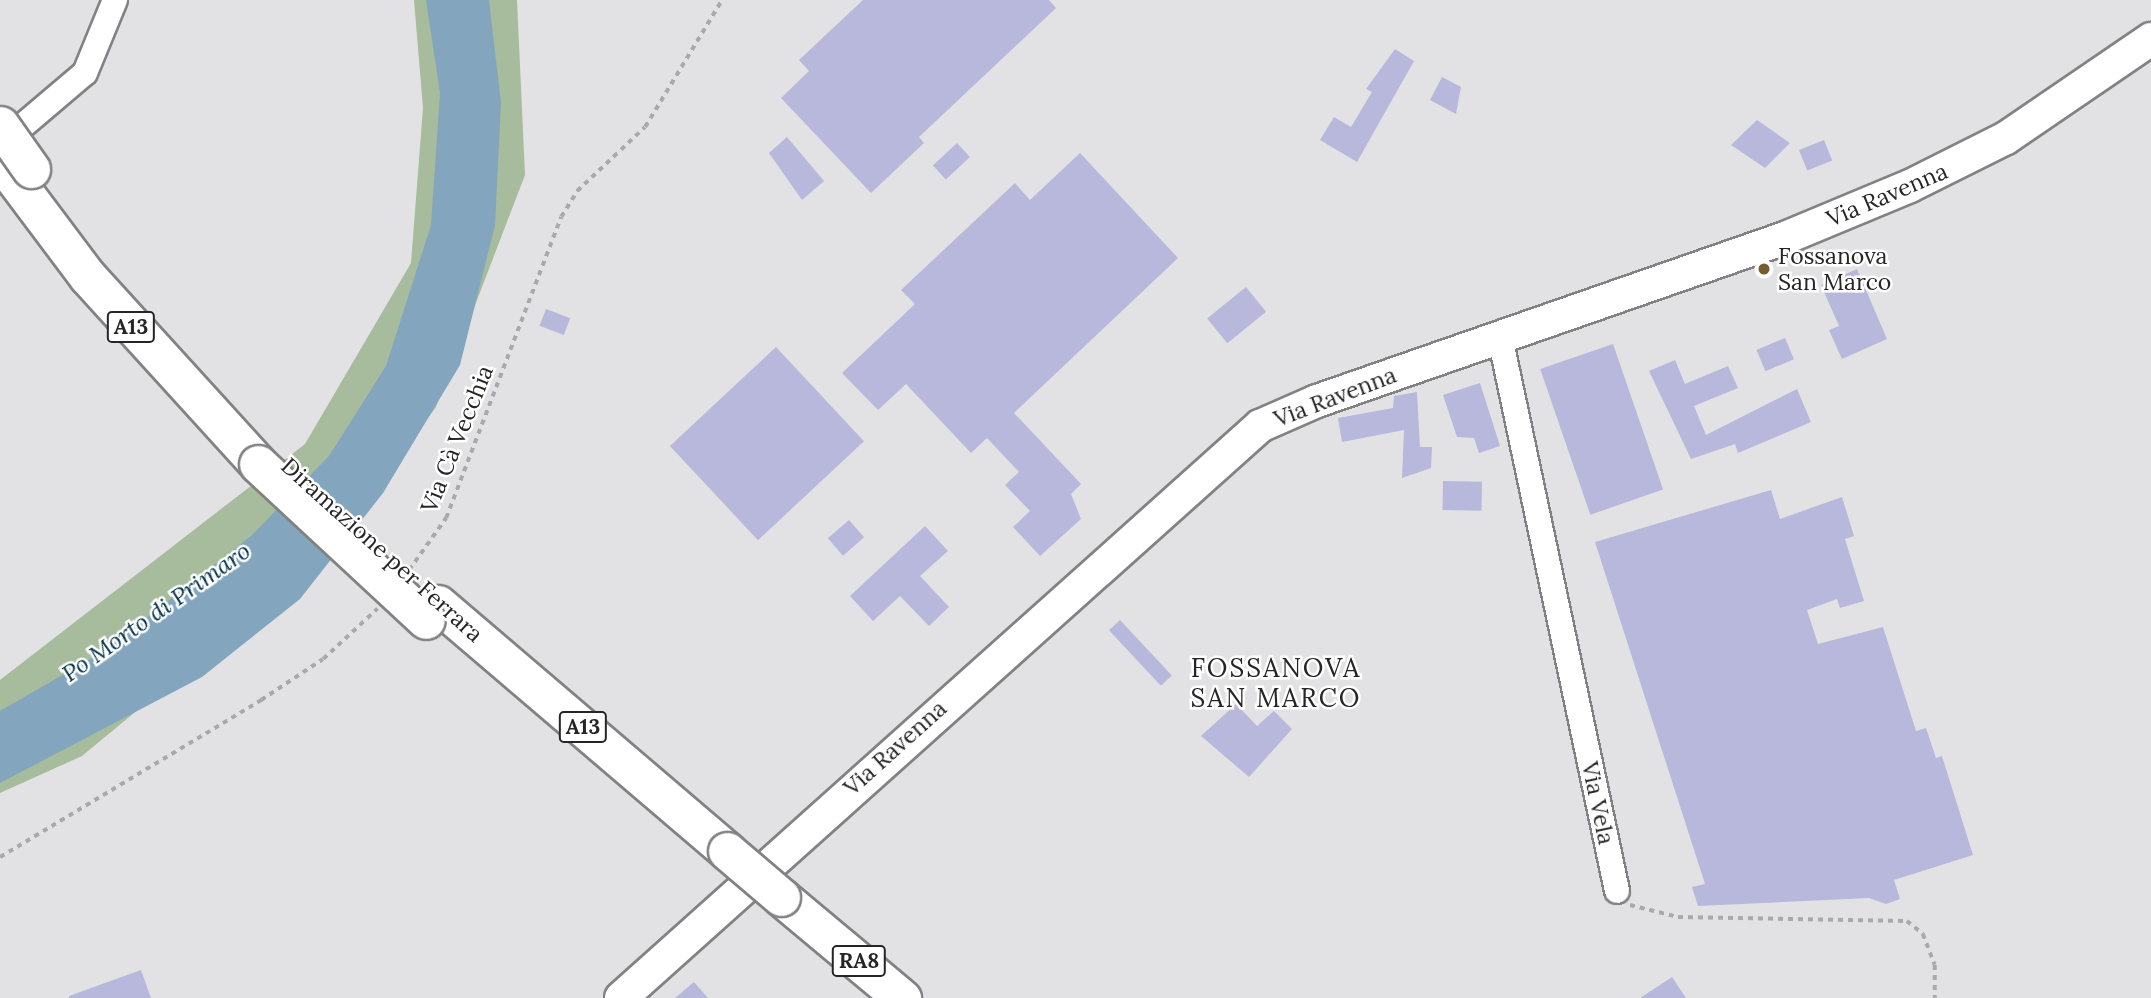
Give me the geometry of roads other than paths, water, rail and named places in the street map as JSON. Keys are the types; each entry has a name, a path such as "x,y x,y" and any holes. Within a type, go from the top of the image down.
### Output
{"highway":[{"name":"Diramazione per Ferrara","path":"0,125 15,170 125,320 266,458 432,612 807,932"},
{"name":"RA8","path":"807,932 868,998"},
{"name":"RA8","path":"807,932 902,998"}],"main road":[{"name":"Via Ravenna","path":"621,998 1235,445 1307,405 1785,238 1957,165 2151,39"}],"street":[{"path":"0,145 85,73 115,0"},
{"name":"Via Vela","path":"1500,337 1617,891"}],"water":[{"name":"Po Morto di Primaro","path":"426,0 489,0 501,103 495,225 460,365 383,493 300,599 202,677 0,783 0,711 104,651 251,536 329,456 386,366 431,225 440,93"}],"place":[{"name":"Fossanova San Marco","path":"1764,269"}],"district":[{"name":"FOSSANOVA SAN MARCO","path":"1276,683"}]}
